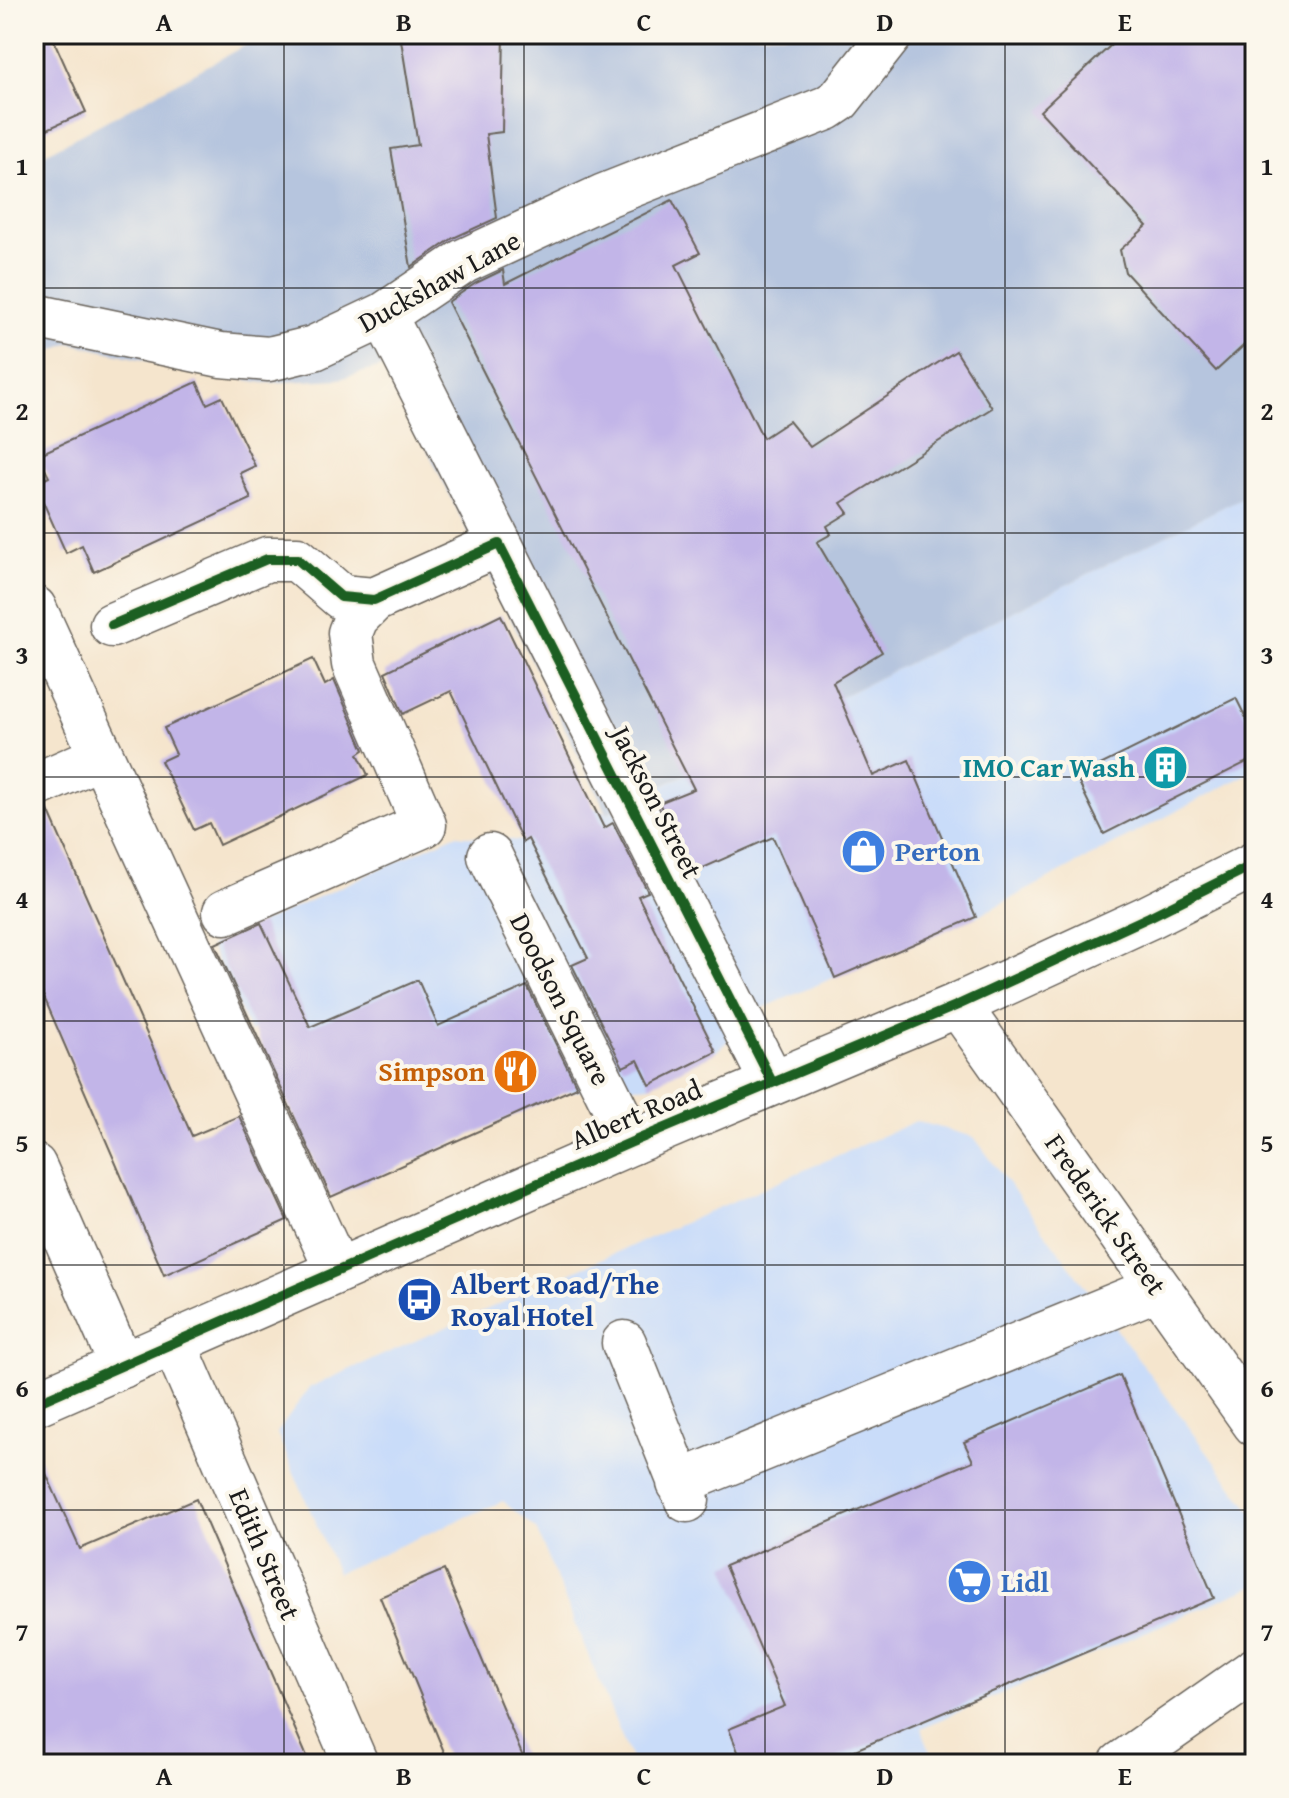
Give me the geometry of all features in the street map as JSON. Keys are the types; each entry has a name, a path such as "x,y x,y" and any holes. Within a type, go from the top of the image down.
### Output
{"street":[{"name":"Duckshaw Lane","path":"34,316 221,355 269,359 314,348 384,315 478,255 604,196 827,108 839,100 891,34"},
{"name":"Jackson Street","path":"384,315 772,1082"},
{"path":"225,912 424,825 354,664 350,633 356,618 374,600 499,544"},
{"path":"112,625 267,559 297,559 341,597 374,600"},
{"path":"34,608 337,1270"},
{"path":"34,786 100,757"},
{"name":"Doodson Square","path":"490,856 632,1142"},
{"name":"Albert Road","path":"34,1404 632,1142 958,1005 1149,917 1255,864"},
{"name":"Frederick Street","path":"958,1005 1255,1424"},
{"path":"34,1166 122,1366"},
{"path":"624,1343 683,1492 1158,1288"},
{"name":"Edith Street","path":"174,1343 356,1764"},
{"path":"1121,1764 1255,1670"}],"shaded area":[{"path":"266,34 1255,34 1255,491 607,813 386,366 339,379 265,383 192,371 70,343 34,359 34,160"},
{"path":"1255,491 1255,770 976,917 763,1008 716,1052 650,1085 566,1092 343,1192 268,1024 250,1032 210,946 455,835 523,841 593,807 608,813"},
{"path":"916,1121 974,1137 1255,1516 1255,1585 921,1728 935,1764 633,1764 536,1529 503,1501 337,1573 277,1433 310,1387"}],"building":[{"path":"34,34 51,34 86,112 34,135"},
{"path":"400,34 504,34 502,132 486,134 497,218 453,238 411,267 391,149 418,145"},
{"path":"1123,34 1255,34 1255,335 1216,371 1125,272 1120,250 1147,226 1040,111"},
{"path":"672,200 700,253 676,265 763,438 789,421 810,447 956,351 992,408 841,503 848,513 827,526 831,534 817,542 882,652 833,682 873,776 909,760 976,917 835,978 773,837 694,872 659,803 694,789 448,302 503,270 505,284"},
{"path":"197,382 207,404 222,397 255,466 240,473 251,499 94,572 82,545 66,553 35,484 49,477 38,455"},
{"path":"501,615 604,828 613,823 648,892 638,896 716,1052 650,1085 638,1060 623,1067 572,965 588,958 528,839 523,842 451,691 403,714 385,672"},
{"path":"313,659 325,685 334,680 364,750 358,754 368,775 219,845 209,823 194,830 161,761 176,754 164,728"},
{"name":"IMO Car Wash","path":"1236,698 1255,736 1255,758 1104,834 1076,777"},
{"path":"47,808 192,1136 239,1116 287,1220 164,1275 34,974 34,811"},
{"path":"261,923 310,1027 418,980 438,1026 527,986 577,1087 331,1197 215,944"},
{"name":"Lidl","path":"1120,1375 1214,1598 822,1764 743,1764 729,1729 785,1706 725,1566 973,1461 964,1442"},
{"path":"34,1447 80,1549 196,1499 310,1764 34,1764"},
{"path":"444,1570 526,1764 449,1764 380,1597"}],"cycle path":[{"path":"112,625 267,559 297,559 341,597 374,600 499,544 772,1082"},
{"path":"34,1404 632,1142 958,1005 1149,917 1255,864"}],"place":[{"name":"IMO Car Wash","path":"1166,767"},
{"name":"Perton","path":"864,851"},
{"name":"Simpson","path":"516,1071"},
{"name":"Albert Road/The Royal Hotel","path":"420,1300"},
{"name":"Lidl","path":"970,1582"}]}
